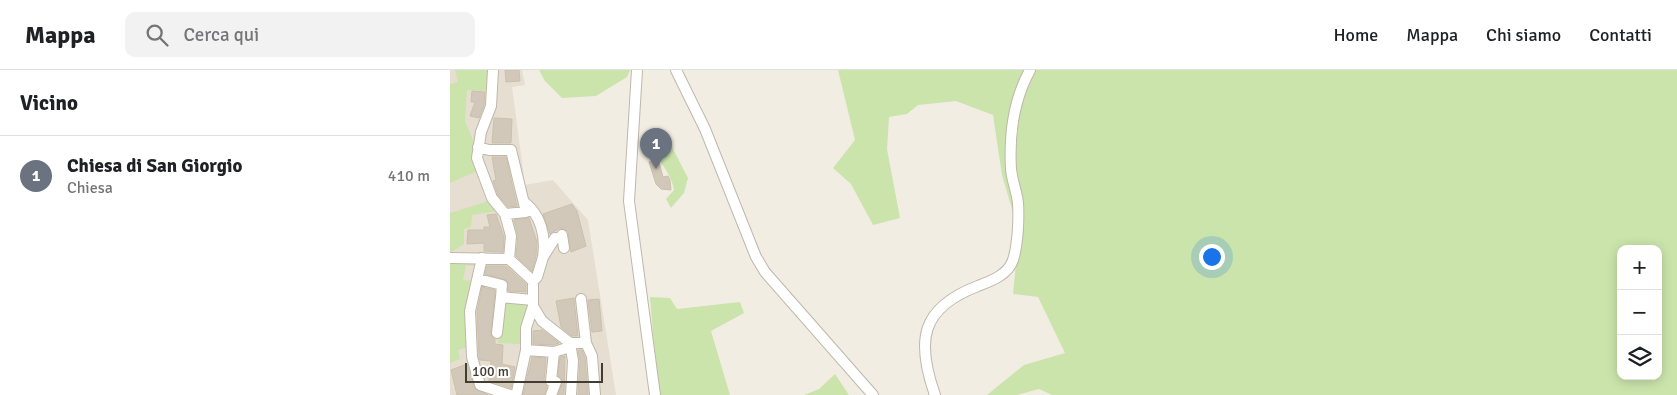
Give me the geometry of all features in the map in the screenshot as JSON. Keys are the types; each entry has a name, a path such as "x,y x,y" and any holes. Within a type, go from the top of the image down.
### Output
{"street":[{"path":"492,70 491,106 478,147 477,158 480,172 492,198 505,214 511,236 509,256 533,282"},
{"path":"637,70 629,201 655,395"},
{"path":"676,70 695,106 756,257 765,272 873,395"},
{"path":"935,395 925,355 925,332 933,315 958,294 999,278 1013,261 1018,203 1012,170 1012,122 1019,89 1030,70"},
{"path":"478,147 489,150 511,150 526,212 505,214"},
{"path":"514,395 517,392 526,350 526,328 533,303 533,282 537,277 546,241 537,216 523,201"},
{"path":"543,257 558,237 564,248"},
{"path":"450,258 509,256"},
{"path":"482,258 472,296 470,328 472,357 480,390 510,395"},
{"path":"478,279 502,285 497,333"},
{"path":"501,297 533,303"},
{"path":"581,299 586,343 592,356 596,395"},
{"path":"533,303 542,321 570,345 573,361 571,395"},
{"path":"526,350 554,352 570,345 586,343"},
{"path":"551,395 556,382 551,381 554,352"}],"shaded area":[{"path":"450,70 522,70 525,85 512,87 525,185 553,180 588,220 616,395 450,395"}],"green space":[{"path":"455,70 490,70 489,91 467,90 465,121 475,145 477,171 450,183 450,84 458,82"},
{"path":"539,70 630,70 627,77 596,96 562,98 545,81"},
{"path":"838,70 1677,70 1677,395 1052,395 1039,389 1017,395 987,395 1024,365 1065,353 1038,297 1013,294 1019,233 1002,175 993,115 956,101 918,105 907,114 889,117 887,149 900,218 873,225 851,184 833,168 855,140"},
{"path":"672,147 688,178 684,193 671,208 666,199 674,190 673,185 655,152"},
{"path":"489,201 498,211 472,215 471,227 464,229 464,244 450,253 450,213"},
{"path":"450,261 475,263 477,266 466,265 463,280 476,281 468,347 458,350 460,359 450,363"},
{"path":"650,297 670,298 677,309 740,302 744,313 711,331 730,395 658,395"},
{"path":"502,299 528,301 521,344 498,343"},
{"path":"835,374 849,395 804,395 819,389"}],"building":[{"path":"505,70 519,70 520,81 506,82"},
{"path":"472,91 485,92 484,105 479,118 470,116 475,102 471,102"},
{"path":"494,118 512,119 511,143 492,143"},
{"path":"492,157 506,157 517,206 508,207 498,195 493,181 496,180"},
{"path":"658,159 663,177 668,176 670,180 671,190 661,189 656,184 649,162"},
{"path":"572,204 577,211 586,246 571,252 568,231 560,228 550,234 543,214"},
{"path":"496,214 504,237 503,252 484,251 484,243 467,244 468,230 484,230 484,227 490,227 487,215"},
{"path":"529,218 537,242 532,271 516,256 518,236 514,220"},
{"path":"487,266 506,266 526,284 526,292 508,291 506,280 485,274"},
{"path":"482,287 495,290 491,335 495,340 495,344 503,345 502,364 515,367 511,388 489,381 491,361 480,360 477,312"},
{"path":"574,298 578,336 572,336 561,327 556,301"},
{"path":"599,299 602,331 592,332 588,300"},
{"path":"542,330 559,343 553,345 533,344 533,331"},
{"path":"578,350 582,350 585,358 588,395 578,395 580,361"},
{"path":"565,356 564,395 558,395 563,381 558,376 560,357"},
{"path":"532,357 546,358 544,380 547,386 544,395 523,395"},
{"path":"467,364 475,389 488,395 457,395 451,370"}],"place":[{"name":"Chiesa di San Giorgio","path":"656,169"}]}
